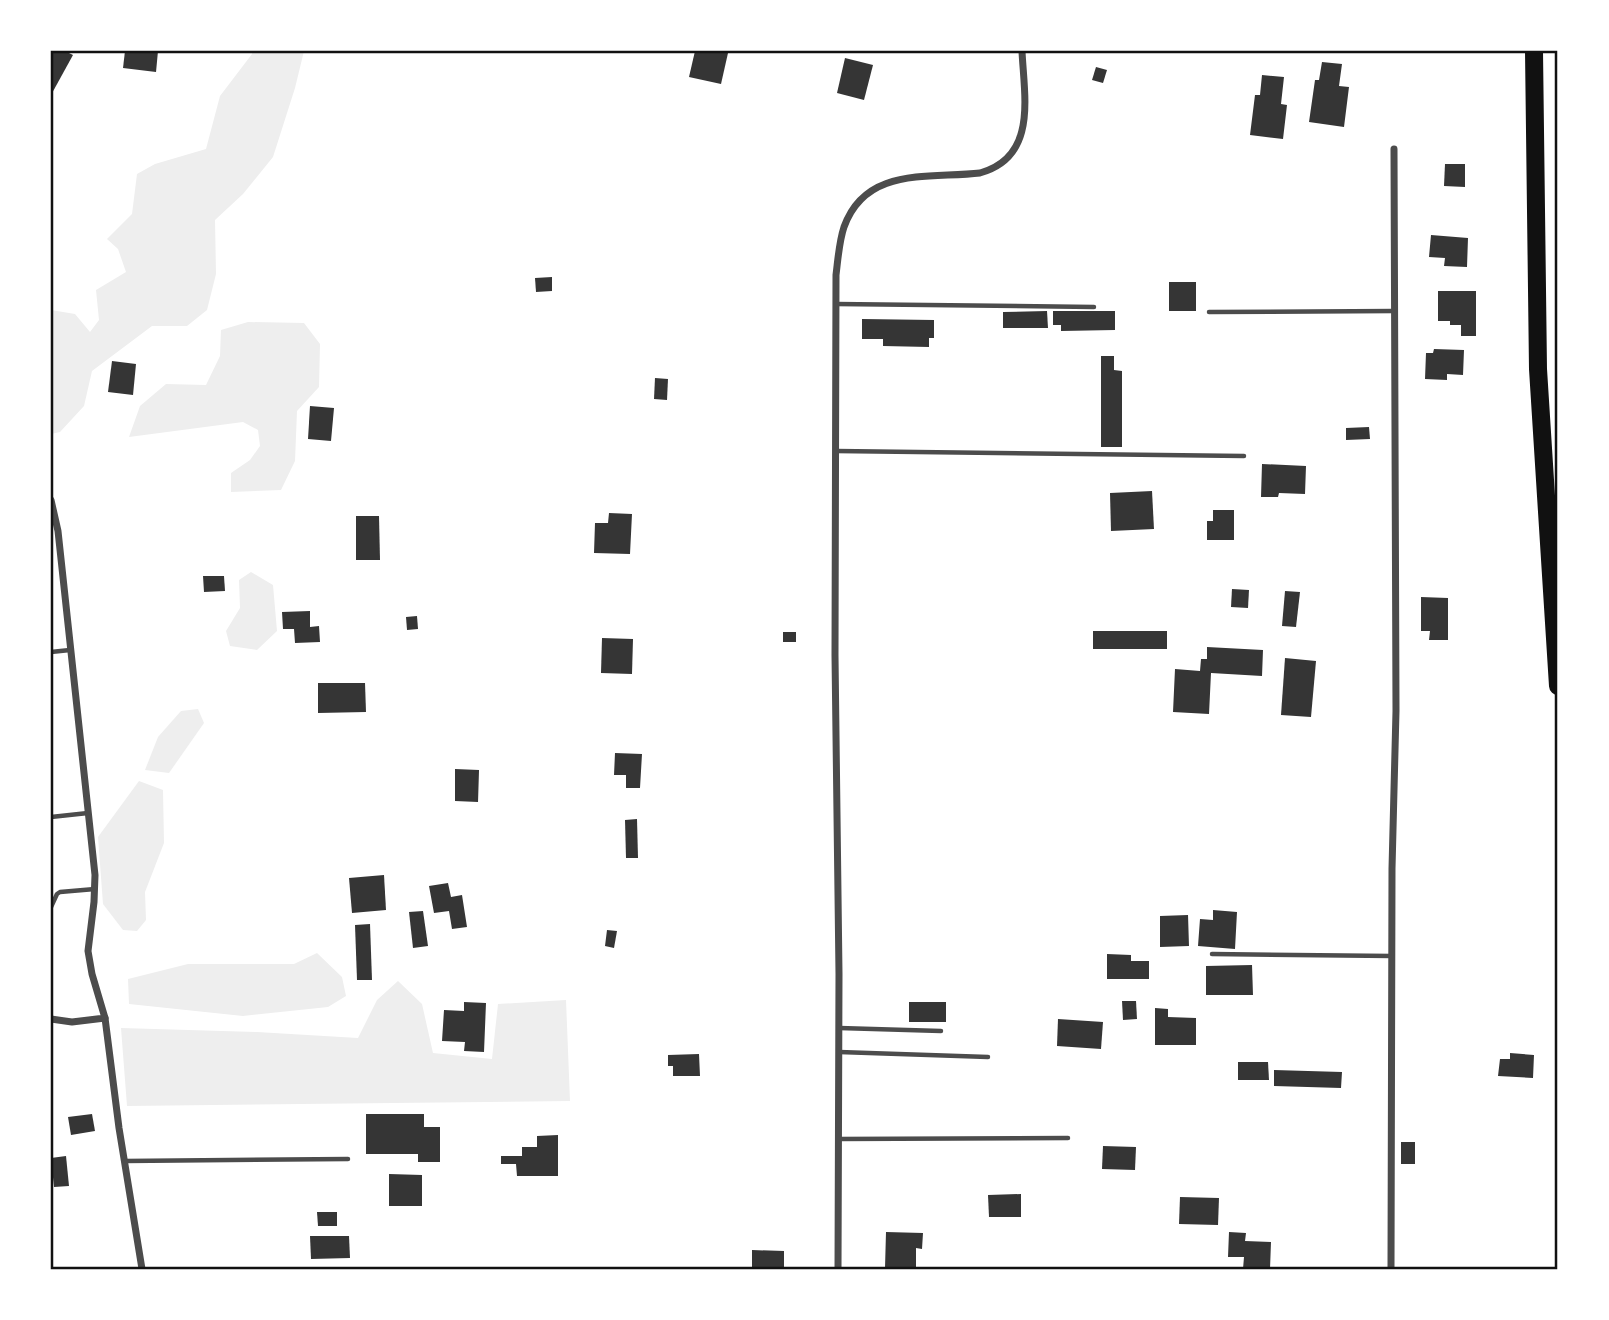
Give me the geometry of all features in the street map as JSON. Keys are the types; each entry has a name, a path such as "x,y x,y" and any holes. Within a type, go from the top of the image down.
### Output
{"highway":[{"path":"1534,51 1538,369 1558,686"}],"street":[{"path":"838,1269 836,275 843,229 849,214 864,196 887,183 905,178 990,171 1012,153 1021,137 1024,118 1022,51"},
{"path":"1391,1269 1392,869 1396,712 1394,149"},
{"path":"51,500 58,531 95,875 88,951 105,1017 142,1269"},
{"path":"51,1018 72,1022 105,1017"}],"lane":[{"path":"836,304 1094,307"},
{"path":"1209,312 1394,311"},
{"path":"836,451 1244,456"},
{"path":"51,652 70,650"},
{"path":"51,817 88,813"},
{"path":"51,908 60,892 94,888"},
{"path":"1212,954 1392,956"},
{"path":"839,1028 940,1031"},
{"path":"839,1052 988,1057"},
{"path":"838,1139 1068,1138"},
{"path":"125,1161 348,1159"}],"shaded area":[{"path":"252,51 304,51 273,157 243,194 215,220 216,274 207,310 187,326 152,326 92,371 84,406 60,432 51,434 51,310 75,314 90,332 99,320 96,290 126,272 118,249 107,239 132,214 137,174 155,164 206,149 220,96"},
{"path":"248,322 304,323 320,344 319,387 297,411 295,461 281,490 231,492 231,473 250,460 260,446 258,430 243,422 129,437 140,406 166,384 206,385 220,356 221,330"},
{"path":"251,572 273,585 277,631 257,650 230,646 226,631 240,608 239,580"},
{"path":"198,709 204,723 169,773 145,770 158,737 181,711"},
{"path":"139,781 163,790 164,843 145,892 146,920 137,931 123,930 103,904 98,837"},
{"path":"317,953 342,977 346,996 328,1007 243,1016 129,1004 128,979 188,964 294,964"},
{"path":"398,981 422,1004 433,1053 492,1059 498,1004 566,1000 570,1101 127,1106 121,1028 358,1038 377,1000"}],"building":[{"path":"65,51 73,55 51,95 51,53"},
{"path":"125,51 158,51 156,72 123,68"},
{"path":"695,51 728,53 721,84 689,77"},
{"path":"845,58 873,65 864,100 837,93"},
{"path":"1322,62 1342,64 1339,86 1349,87 1344,127 1309,122 1315,80 1319,80"},
{"path":"1096,67 1107,70 1103,83 1092,80"},
{"path":"1262,75 1284,77 1281,104 1287,105 1283,139 1250,135 1255,95 1260,95"},
{"path":"1445,164 1465,164 1465,187 1444,186"},
{"path":"1431,235 1468,238 1467,267 1444,266 1445,258 1429,257"},
{"path":"552,277 552,291 536,292 535,278"},
{"path":"1169,282 1196,282 1196,311 1169,311"},
{"path":"1438,291 1476,291 1476,336 1461,336 1461,325 1438,321"},
{"path":"1047,311 1048,328 1003,328 1003,312"},
{"path":"1053,311 1115,311 1115,330 1061,331 1061,325 1053,325"},
{"path":"862,319 934,320 934,338 929,338 929,347 883,346 883,339 862,339"},
{"path":"1434,349 1464,350 1463,375 1447,374 1447,380 1425,379 1426,353 1433,353"},
{"path":"1101,356 1114,356 1114,370 1122,371 1122,447 1101,447"},
{"path":"112,361 136,364 133,395 108,392"},
{"path":"655,378 668,379 667,400 654,399"},
{"path":"310,406 334,408 331,441 308,439"},
{"path":"1369,427 1370,439 1346,440 1346,428"},
{"path":"1262,464 1306,466 1305,494 1279,493 1278,497 1261,497"},
{"path":"1152,491 1154,529 1111,531 1110,493"},
{"path":"1213,510 1234,510 1234,540 1207,540 1207,521 1213,521"},
{"path":"609,513 632,514 630,554 594,553 595,523 608,523"},
{"path":"356,516 379,516 380,560 356,560"},
{"path":"203,576 224,576 225,591 204,592"},
{"path":"1232,589 1249,590 1248,608 1231,607"},
{"path":"1285,591 1300,592 1296,627 1282,626"},
{"path":"1421,597 1448,598 1448,640 1429,640 1430,631 1421,631"},
{"path":"310,611 310,627 319,626 320,642 295,643 294,629 283,629 282,612"},
{"path":"417,616 418,629 407,630 406,617"},
{"path":"1093,631 1167,631 1167,649 1093,649"},
{"path":"783,632 796,632 796,642 783,642"},
{"path":"602,638 633,639 632,674 601,673"},
{"path":"1207,647 1263,650 1262,676 1211,673 1209,714 1173,712 1175,669 1200,671 1201,659 1207,659"},
{"path":"1285,658 1316,661 1311,717 1281,715"},
{"path":"318,683 365,683 366,712 318,713"},
{"path":"615,753 642,754 640,788 626,788 626,775 614,775"},
{"path":"455,769 479,770 478,802 455,801"},
{"path":"637,819 638,858 626,858 625,820"},
{"path":"384,875 386,910 352,913 349,878"},
{"path":"448,883 451,897 462,895 467,927 452,929 449,911 434,913 429,886"},
{"path":"1213,910 1237,912 1235,949 1198,946 1200,919 1213,920"},
{"path":"423,911 428,946 413,948 409,912"},
{"path":"1188,915 1189,946 1160,947 1160,916"},
{"path":"370,924 372,980 357,980 355,925"},
{"path":"607,930 617,931 614,948 605,946"},
{"path":"1107,954 1131,955 1131,961 1149,961 1149,979 1107,979"},
{"path":"1252,965 1253,995 1206,995 1206,966"},
{"path":"1122,1001 1136,1001 1137,1019 1123,1020"},
{"path":"464,1002 486,1003 484,1052 464,1051 465,1042 442,1041 444,1010 464,1011"},
{"path":"909,1002 946,1002 946,1022 909,1022"},
{"path":"1155,1008 1168,1009 1168,1017 1196,1018 1196,1045 1155,1045"},
{"path":"1058,1019 1103,1022 1101,1049 1057,1046"},
{"path":"1510,1053 1534,1055 1533,1078 1498,1076 1500,1059 1510,1059"},
{"path":"699,1054 700,1076 673,1076 673,1066 668,1066 668,1055"},
{"path":"1238,1062 1268,1062 1269,1080 1238,1080"},
{"path":"1274,1070 1342,1072 1341,1088 1274,1086"},
{"path":"92,1114 95,1131 71,1135 68,1117"},
{"path":"366,1114 424,1114 424,1127 440,1127 440,1162 418,1162 418,1154 366,1154"},
{"path":"558,1135 558,1176 517,1176 516,1164 501,1164 501,1156 522,1156 522,1147 537,1147 537,1136"},
{"path":"1401,1142 1415,1142 1415,1164 1401,1164"},
{"path":"1103,1146 1136,1147 1135,1170 1102,1169"},
{"path":"66,1156 69,1186 54,1187 51,1158"},
{"path":"389,1174 422,1175 422,1206 389,1206"},
{"path":"1021,1194 1021,1217 989,1217 988,1195"},
{"path":"1180,1197 1219,1198 1218,1225 1179,1224"},
{"path":"317,1212 337,1212 337,1226 318,1226"},
{"path":"886,1232 923,1233 922,1249 916,1248 916,1269 885,1268"},
{"path":"1229,1232 1246,1233 1245,1241 1271,1242 1270,1269 1243,1269 1244,1257 1228,1257"},
{"path":"310,1236 349,1236 350,1258 311,1259"},
{"path":"752,1250 784,1251 784,1269 752,1269"}]}
